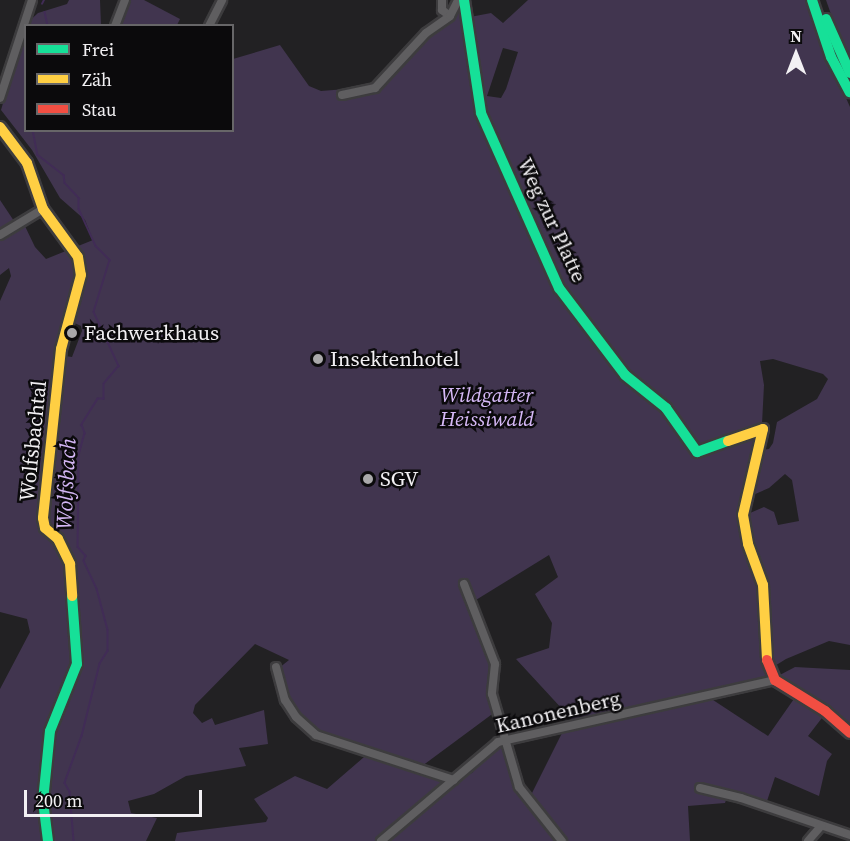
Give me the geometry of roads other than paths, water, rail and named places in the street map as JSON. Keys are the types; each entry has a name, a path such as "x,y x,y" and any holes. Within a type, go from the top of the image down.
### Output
{"street":[{"path":"24,24 32,0"},
{"path":"116,24 125,0"},
{"path":"210,24 222,0"},
{"path":"442,0 442,10 450,16"},
{"path":"342,96 375,88 426,33 450,16 458,0"},
{"name":"Weg zur Platte","path":"464,0 481,113 559,288 625,375 666,408 697,452 763,429 744,503 746,536 763,585 765,655 772,676"},
{"path":"812,0 831,57 850,92"},
{"path":"820,0 850,73"},
{"path":"0,98 24,24"},
{"name":"Wolfsbachtal","path":"0,127 30,170 43,209 78,257 81,275 61,349 44,518 45,528 58,540 70,564 77,664 50,731 44,801 48,841"},
{"path":"0,235 43,209"},
{"path":"464,584 495,664 492,694 519,787 562,841"},
{"path":"276,667 285,700 296,717 316,735 454,780"},
{"path":"772,676 825,711 850,733"},
{"name":"Kanonenberg","path":"381,841 492,745 772,676"},
{"path":"700,788 741,798 850,835"},
{"path":"808,841 820,826"}],"waterway":[{"name":"Wolfsbach","path":"42,4 44,0"},
{"name":"Wolfsbach","path":"45,12 48,24"},
{"name":"Wolfsbach","path":"33,132 38,155 64,175 65,183 79,198 79,209 96,246 110,260 94,312 119,366 104,384 104,399 98,399 82,425 85,433 79,455 78,547 86,556 84,561 97,589 108,630 108,651 100,664 82,736 65,783 70,792 74,841"}],"place":[{"name":"Fachwerkhaus","path":"72,333"},
{"name":"Insektenhotel","path":"318,359"},
{"name":"SGV","path":"368,479"}],"park label":[{"name":"Wildgatter Heissiwald","path":"487,407"}]}
